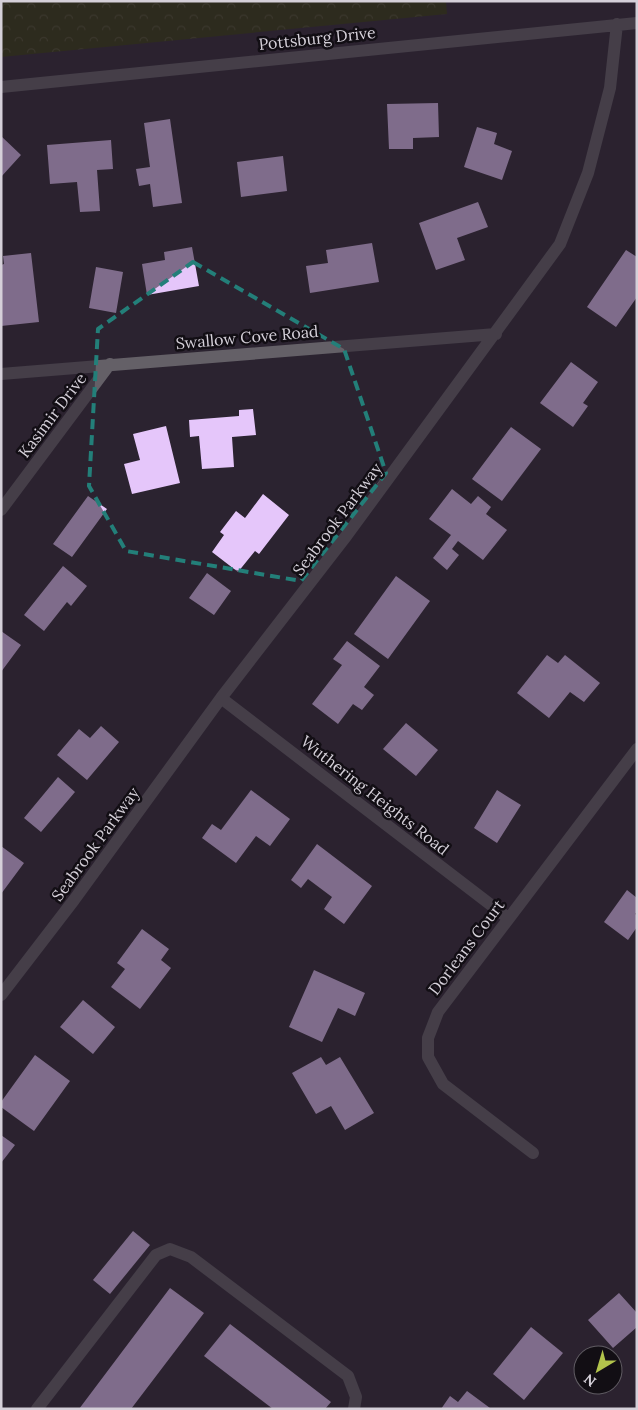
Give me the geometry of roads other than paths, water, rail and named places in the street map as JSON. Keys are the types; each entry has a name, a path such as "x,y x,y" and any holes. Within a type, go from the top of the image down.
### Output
{"street":[{"name":"Pottsburg Drive","path":"1,87 637,23"},
{"name":"Seabrook Parkway","path":"1,995 74,900 221,698 347,535 496,334 560,244 588,173 610,88 617,24"},
{"name":"Swallow Cove Road","path":"1,374 496,334"},
{"name":"Kasimir Drive","path":"1,510 110,364"},
{"name":"Wuthering Heights Road","path":"221,698 508,918"},
{"name":"Dorleans Court","path":"533,1153 443,1084 428,1058 428,1038 438,1012 637,749"},
{"path":"37,1409 156,1255 170,1248 191,1257 348,1376 356,1397 354,1409"}]}
